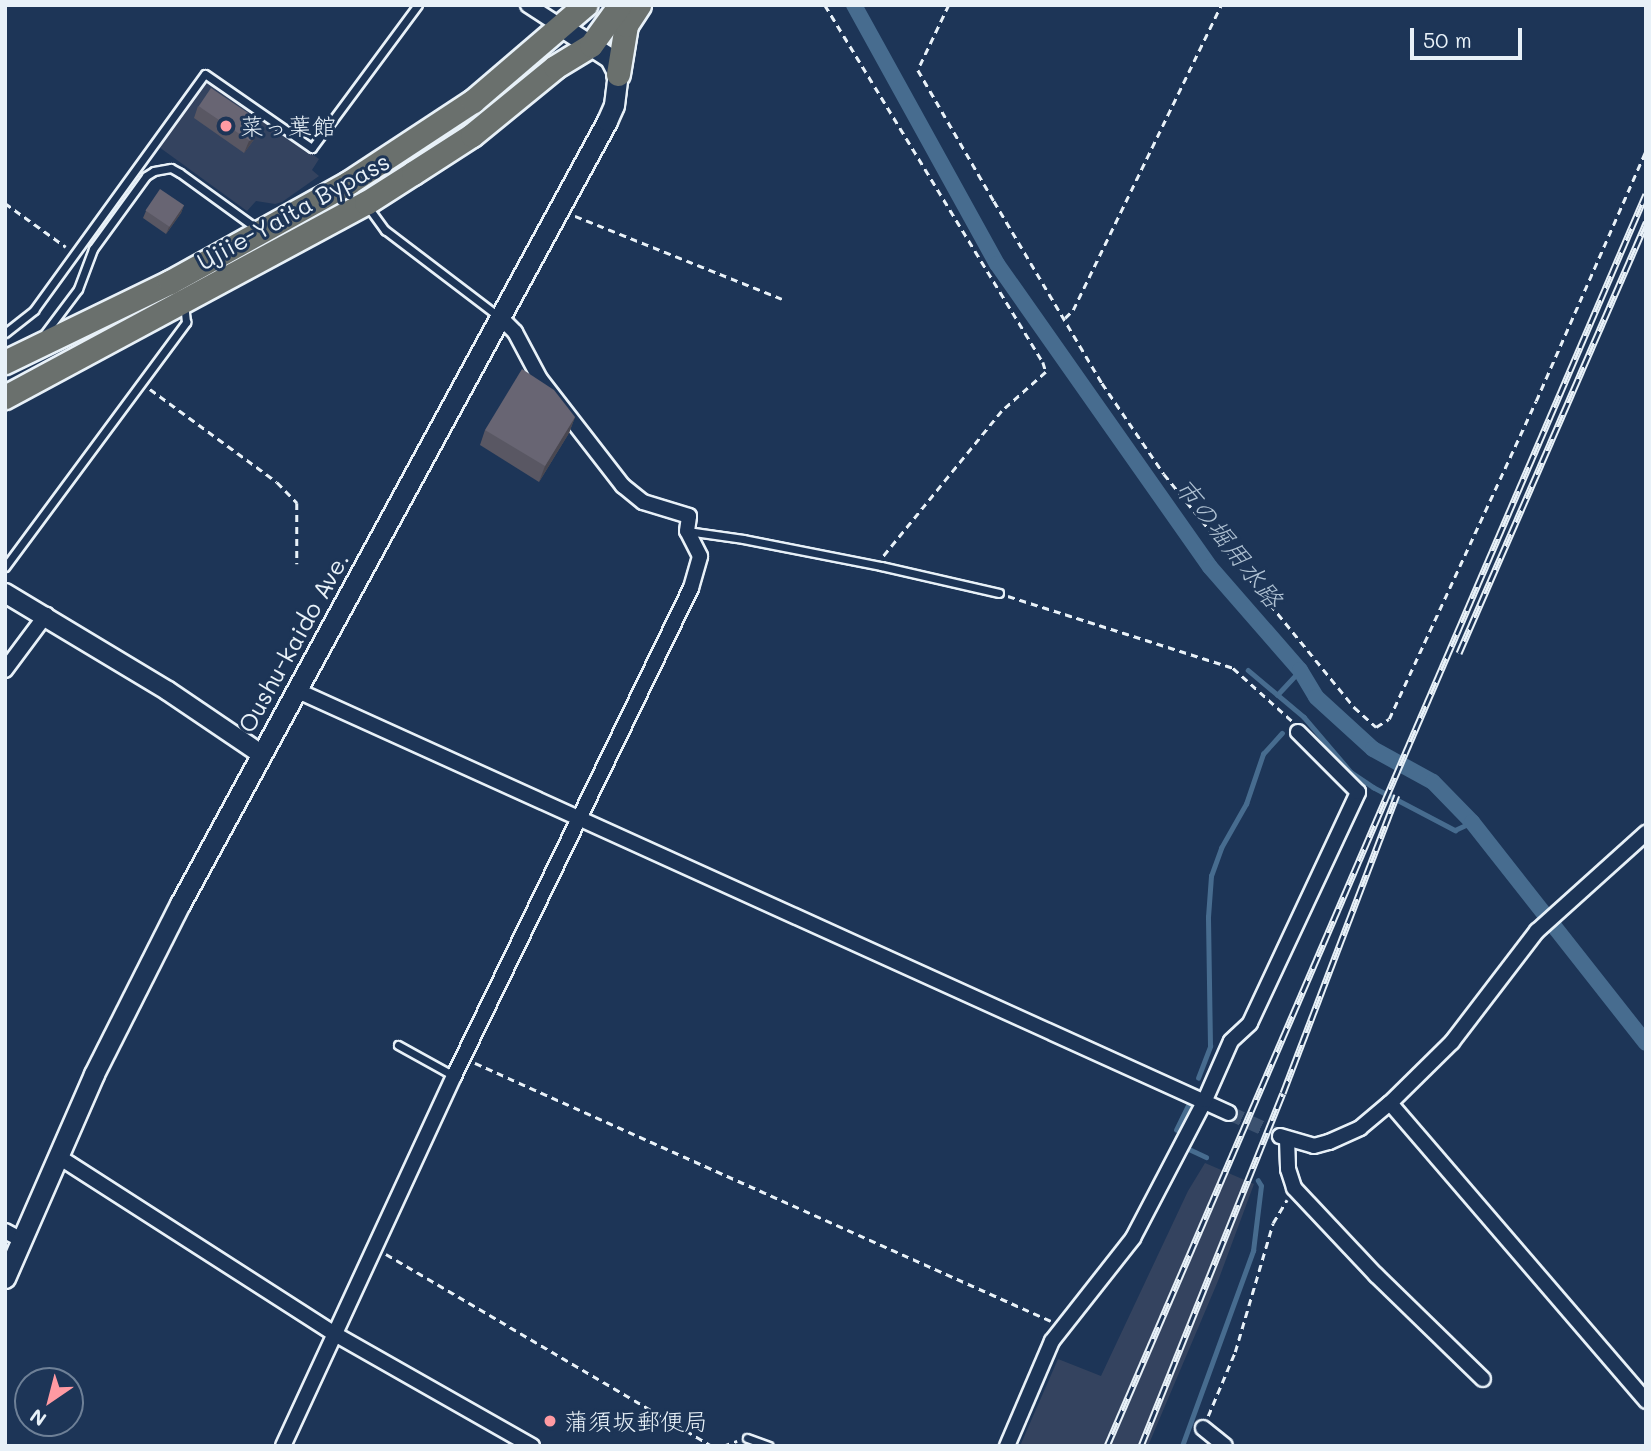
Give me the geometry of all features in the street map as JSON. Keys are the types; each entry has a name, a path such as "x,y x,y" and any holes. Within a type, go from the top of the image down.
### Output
{"highway":[{"path":"562,27 585,5"},
{"path":"591,45 620,5"},
{"path":"618,74 626,25 639,5"},
{"name":"Ujiie-Yaita Bypass","path":"14,357 170,282 311,206 438,126 562,27"},
{"name":"Ujiie-Yaita Bypass","path":"5,397 366,203 472,135 555,66 591,45"}],"main road":[{"path":"562,27 610,58 618,74"},
{"name":"Oushu-kaido Ave.","path":"5,1278 14,1236 60,1157 94,1074 125,1011 261,754 607,121 614,105 618,74"}],"street":[{"path":"528,5 562,27"},
{"path":"283,1446 454,1076 691,588 700,556 687,531 689,516 643,502 633,496 608,469 540,379 515,332 499,316"},
{"path":"5,593 46,615 261,754"},
{"path":"5,670 46,615"},
{"path":"296,690 580,821 1229,1112"},
{"path":"1007,1446 1052,1341 1133,1238 1205,1100 1231,1041 1250,1023 1358,792 1298,732"},
{"path":"1483,1379 1376,1275 1294,1188 1288,1170 1284,1137 1314,1146 1347,1136 1390,1103 1452,1042 1538,931 1646,833"},
{"path":"1390,1103 1646,1401"},
{"path":"60,1157 333,1334 531,1446"},
{"path":"1203,1428 1225,1446"}],"lane":[{"path":"5,333 34,310 205,74 312,148 418,5"},
{"path":"14,357 60,316 78,289 93,249 146,176 153,171 171,168 180,173 242,216 256,228 257,234"},
{"path":"366,203 385,230 499,316"},
{"path":"5,567 186,322 183,303"},
{"path":"687,531 881,566 999,593"},
{"path":"398,1045 454,1076"},
{"path":"747,1438 769,1446"}],"path":[{"path":"825,5 1043,362 1046,372 1002,411 889,548 881,566"},
{"path":"949,5 918,70 1102,383 1164,474 1354,707 1376,727 1389,719 1536,401 1646,150"},
{"path":"1065,318 1073,310 1221,5"},
{"path":"5,203 74,253"},
{"path":"559,209 782,299"},
{"path":"142,383 277,482 298,503 297,564"},
{"path":"999,593 1233,668 1297,726 1298,732"},
{"path":"463,1058 1063,1326"},
{"path":"1203,1428 1234,1352 1273,1223 1294,1188"},
{"path":"374,1248 712,1446"},
{"path":"723,1446 747,1438"}],"shaded area":[{"path":"207,81 319,159 312,170 319,176 282,202 275,204 256,201 247,211 159,147"},
{"path":"1205,1163 1254,1184 1218,1281 1148,1446 1020,1446 1058,1359 1101,1376 1188,1191"}],"building":[{"path":"211,88 262,123 250,141 199,106"},
{"path":"160,189 184,205 170,227 145,211"},
{"path":"522,369 554,390 575,417 545,466 485,430"}],"waterway":[{"name":"市の堀用水路","path":"854,5 997,264 1210,567 1300,670 1316,697 1373,749 1433,782 1472,822 1646,1043"},
{"path":"1248,670 1304,717 1351,772 1373,787 1455,830 1472,822"},
{"path":"1277,695 1300,670"},
{"path":"1198,1078 1210,1046 1208,917 1211,876 1221,848 1246,804 1263,754 1282,733"},
{"path":"1176,1130 1190,1101"},
{"path":"1189,1149 1206,1157"},
{"path":"1182,1446 1253,1251 1261,1186 1258,1181"}],"tunnel":[{"path":"1229,1113 1280,1136"}],"railway":[{"path":"1107,1446 1646,194"},
{"path":"1459,653 1646,222"},
{"path":"1141,1446 1283,1093 1397,795"}],"place":[{"name":"菜っ葉館","path":"226,126"},
{"name":"蒲須坂郵便局","path":"550,1421"}]}
